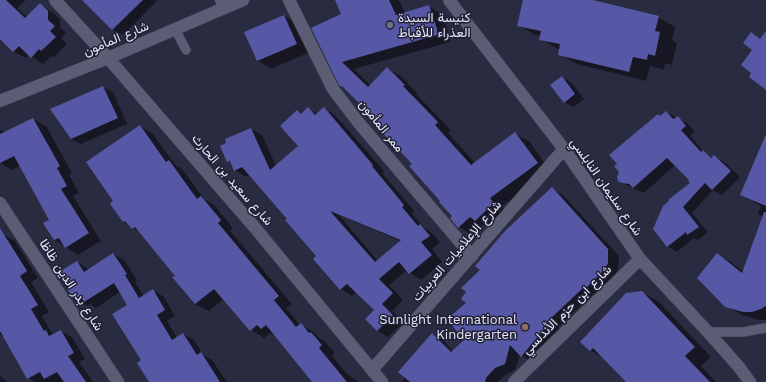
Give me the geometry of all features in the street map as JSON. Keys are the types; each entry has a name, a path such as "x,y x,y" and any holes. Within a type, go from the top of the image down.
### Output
{"street":[{"name":"شارع سعيد بن الحارث","path":"55,0 108,58 256,229 382,382"},
{"name":"شارع المأمون","path":"0,101 108,58 175,29 224,3 243,0"},
{"name":"ممر المأمون","path":"289,0 334,89 358,122 472,256"},
{"name":"شارع سليمان النابلسي","path":"449,0 564,149 640,258 708,332 739,367 750,382"},
{"name":"شارع الإعلاميات العربيات","path":"372,370 564,149"},
{"name":"شارع بدر الدين ظاظا","path":"0,203 118,382"},
{"name":"شارع ابن حزم الأندلسي","path":"514,382 640,258"}],"lane":[{"path":"175,29 186,50"},
{"path":"708,332 743,332 765,328"}],"building":[{"path":"0,0 6,0 25,18 40,3 48,11 48,20 55,26 50,31 56,37 41,51 39,49 31,58 19,46 13,52 0,39"},
{"path":"82,0 143,0 112,30"},
{"path":"335,0 389,0 396,15 429,5 437,29 437,35 342,62 368,87 387,67 438,122 435,125 471,165 515,132 538,163 490,198 494,203 475,221 470,217 458,228 450,218 452,216 409,166 412,164 378,128 381,125 342,86 341,87 339,85 311,28 341,14"},
{"path":"523,0 593,0 659,16 655,31 660,32 655,56 648,54 647,60 633,57 629,72 558,55 560,44 539,40 541,31 517,26"},
{"path":"284,15 297,44 257,61 244,32"},
{"path":"766,31 766,90 749,77 751,73 741,65 752,50 743,43 751,32 760,39"},
{"path":"562,76 575,94 564,103 550,85"},
{"path":"103,86 118,118 71,139 50,109"},
{"path":"308,107 315,115 324,107 373,165 372,166 404,205 402,207 418,226 420,224 430,236 421,242 432,255 409,274 399,262 379,279 393,293 382,304 393,315 377,331 365,319 374,310 347,284 340,290 313,259 316,256 285,220 287,219 242,167 234,171 230,161 227,162 220,146 226,143 225,139 251,128 270,170 298,146 280,126 297,110 301,114","holes":["330,211 401,240 375,262"]},
{"path":"666,111 673,119 678,116 686,126 681,130 701,152 703,150 711,158 714,155 731,171 712,190 705,183 683,207 699,227 687,235 686,232 667,247 653,229 663,206 669,201 668,200 690,183 688,181 689,180 667,158 633,188 629,184 618,181 617,177 619,172 614,166 617,164 609,155 658,114 660,116"},
{"path":"33,118 60,166 57,168 67,186 61,189 89,233 65,248 59,238 54,240 43,223 49,220 14,156 0,163 0,134"},
{"path":"140,125 166,162 169,160 197,199 201,196 221,220 218,223 279,296 274,300 296,327 301,323 309,333 311,332 322,345 319,348 347,382 312,382 266,325 261,329 257,325 250,331 214,289 195,304 172,277 175,276 135,227 132,229 125,221 123,222 110,204 113,201 86,162"},
{"path":"766,134 766,206 740,195"},
{"path":"552,187 608,249 608,263 605,269 585,289 583,288 548,321 550,322 521,357 510,345 505,364 495,368 486,378 485,382 410,382 398,372 432,333 451,352 464,340 447,319 466,303 461,299 466,292 461,288 480,270 475,266 505,231"},
{"path":"764,212 766,212 766,306 752,312 743,312 725,307 697,278 717,253 742,273"},
{"path":"0,228 27,271 20,276 38,305 31,309 44,331 46,330 49,336 61,330 74,353 68,356 86,382 64,382 57,372 44,379 40,372 27,379 0,331"},
{"path":"113,253 127,274 125,275 139,298 153,289 165,310 157,315 172,340 183,333 197,355 201,352 220,382 149,382 137,363 141,360 112,314 127,305 114,283 84,302 81,297 75,300 67,289 69,288 59,272 77,261 84,272"},
{"path":"642,291 695,347 685,356 710,382 626,382 593,348 590,351 580,342 626,293"}],"place":[{"name":"كنيسة السيدة العذراء للأقباط","path":"390,25"},
{"name":"Sunlight International Kindergarten","path":"525,327"}]}
